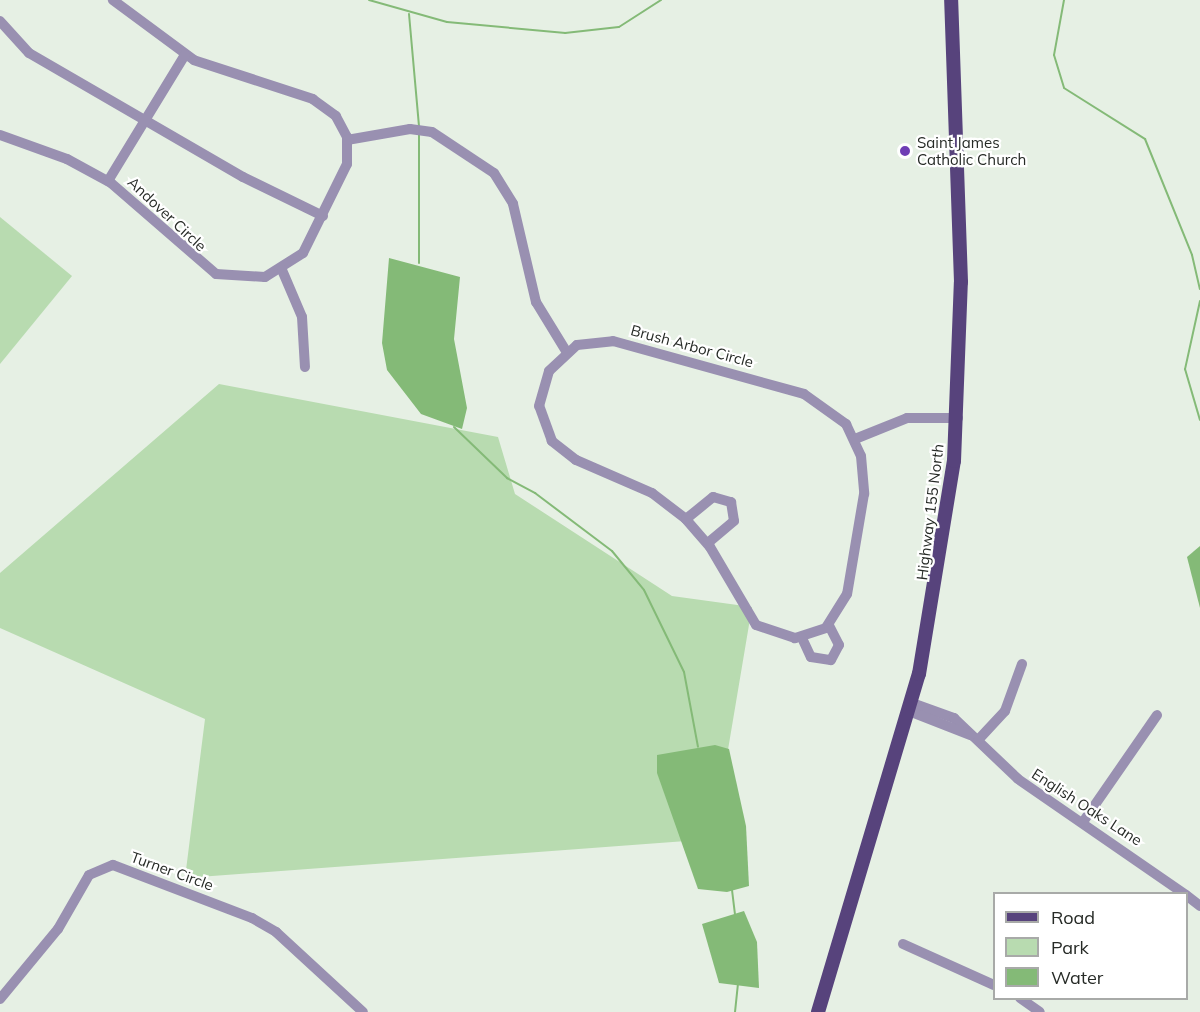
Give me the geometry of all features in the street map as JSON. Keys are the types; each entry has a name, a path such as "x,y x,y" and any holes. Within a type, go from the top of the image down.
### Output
{"main road":[{"name":"Highway 155 North","path":"818,1012 910,707 935,597 958,418 960,140 951,0"}],"street":[{"path":"113,0 185,55 227,75 321,103 336,116 347,140 426,130 450,140 494,173 513,204 536,302 566,351 546,377 539,398 542,423 552,441 576,460 652,493 686,519 708,543 752,622 779,636 802,638 829,625 839,645 831,660 814,659 802,638"},
{"path":"0,21 28,52 148,118 243,177 323,216"},
{"path":"108,181 185,55"},
{"name":"Andover Circle","path":"0,135 108,181 211,272 248,280 282,270 305,250 346,167 347,140"},
{"path":"282,270 303,317 305,367"},
{"name":"Brush Arbor Circle","path":"566,351 584,342 613,341 804,394 834,412 855,440 864,494 847,594 829,625"},
{"path":"855,440 907,418 958,418"},
{"path":"686,519 713,497 731,502 734,521 708,543"},
{"path":"979,739 1005,711 1022,664"},
{"name":"English Oaks Lane","path":"910,707 979,739 1013,775 1183,892"},
{"path":"1083,822 1157,715"},
{"name":"Turner Circle","path":"0,999 58,929 89,875 113,865 252,918 276,932 363,1012"},
{"name":"English Oaks Lane","path":"1188,896 1200,906"},
{"path":"903,944 993,985"},
{"path":"1022,1000 1040,1012"}],"green space":[{"path":"0,217 72,276 0,364"},
{"path":"219,384 498,437 515,494 672,596 752,607 713,839 185,878 205,719 0,628 0,573"}],"water":[{"path":"389,258 460,277 454,339 467,408 462,429 421,414 387,370 382,343"},
{"path":"1200,546 1200,608 1187,557"},
{"path":"715,745 729,749 746,826 749,886 727,892 698,889 657,773 657,755"},
{"path":"744,911 757,942 759,988 719,983 702,924"}],"waterway":[{"path":"369,0 447,22 565,33 619,27 661,0"},
{"path":"1064,0 1054,55 1064,88 1145,139 1192,255 1200,289"},
{"path":"409,14 419,127"},
{"path":"419,133 419,263"},
{"path":"1200,301 1185,369 1200,420"},
{"path":"454,427 507,478 535,493 612,551 644,590 684,672 698,747"},
{"path":"732,890 735,914"},
{"path":"735,1012 738,985"}],"place":[{"name":"Saint James Catholic Church","path":"905,151"}]}
